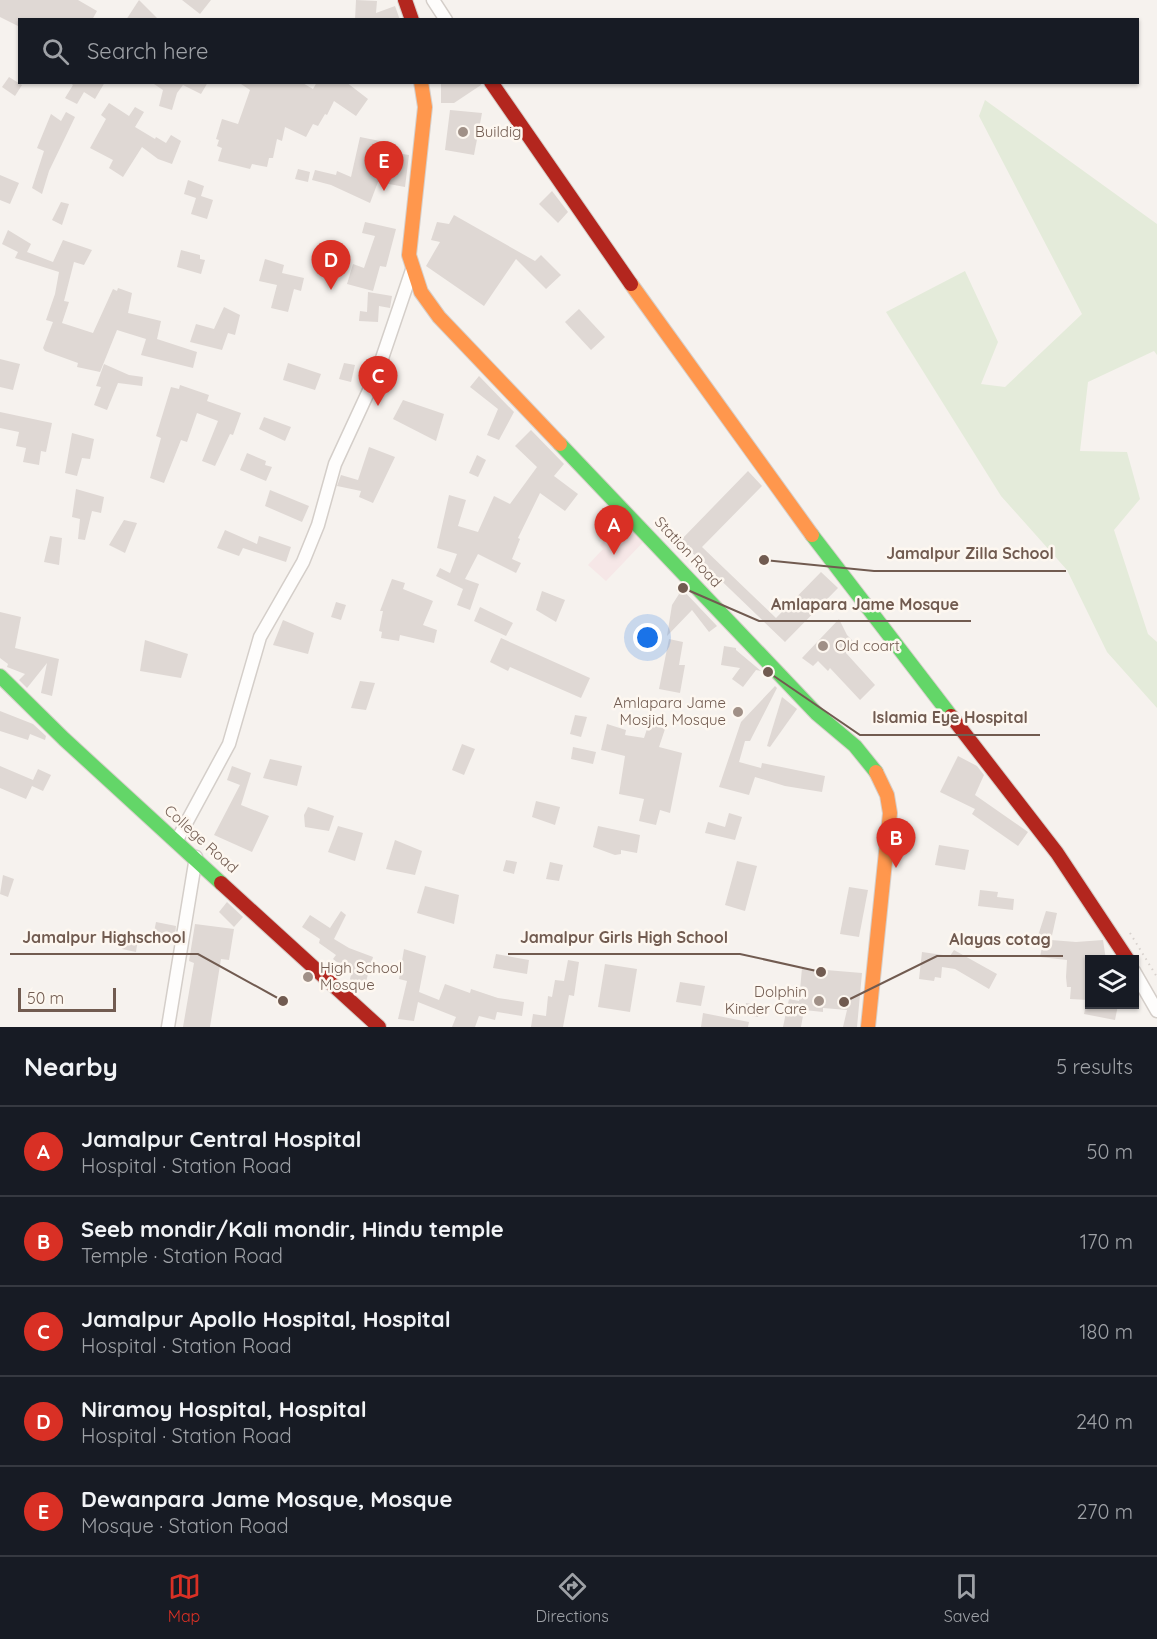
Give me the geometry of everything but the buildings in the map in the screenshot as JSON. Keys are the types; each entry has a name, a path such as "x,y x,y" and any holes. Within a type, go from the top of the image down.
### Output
{"main road":[{"path":"405,0 411,18"},
{"name":"Station Road","path":"421,84 425,107 408,240 412,270 421,292 439,317 818,714 871,761 883,779 890,813 868,1027"},
{"path":"491,84 623,277 761,469 925,683 1014,794 1076,880 1125,955"},
{"name":"College Road","path":"0,676 64,739 196,857 379,1027"}],"street":[{"path":"433,0 445,18"},
{"path":"177,840 229,744 260,638 311,544 336,464 377,373 412,270"},
{"path":"168,1027 196,857"},
{"path":"1139,980 1157,1011"}],"shaded area":[{"path":"625,518 647,538 606,581 588,565 603,549 600,545"}],"green space":[{"path":"985,100 1157,224 1157,355 1154,351 1088,382 1080,451 1127,452 1140,499 1114,530 1148,634 1157,642 1157,708 1107,652 1067,570 1001,496 886,312 965,271 998,342 981,384 1005,387 1082,314 979,116"}],"traffic: fast":[{"path":"560,444 817,714 855,746 876,772"},
{"path":"812,535 951,716"},
{"path":"0,676 64,739 221,883"}],"traffic: slow":[{"path":"421,84 425,107 409,255 421,292 439,317 560,444"},
{"path":"631,284 812,535"},
{"path":"868,1027 890,813 887,795 876,772"}],"traffic: jam":[{"path":"405,0 411,18"},
{"path":"492,84 631,284"},
{"path":"951,716 1057,853 1125,955"},
{"path":"221,883 379,1027"}],"place":[{"name":"Buildig","path":"463,132"},
{"name":"Dewanpara Jame Mosque, Mosque","path":"384,191"},
{"name":"Niramoy Hospital, Hospital","path":"331,290"},
{"name":"Jamalpur Apollo Hospital, Hospital","path":"378,406"},
{"name":"Jamalpur Central Hospital","path":"614,555"},
{"name":"Jamalpur Zilla School","path":"764,560"},
{"name":"Amlapara Jame Mosque","path":"683,588"},
{"name":"Old coart","path":"823,646"},
{"name":"Islamia Eye Hospital","path":"768,672"},
{"name":"Amlapara Jame Mosjid, Mosque","path":"738,712"},
{"name":"Seeb mondir/Kali mondir, Hindu temple","path":"896,868"},
{"name":"Jamalpur Girls High School","path":"821,972"},
{"name":"High School Mosque","path":"308,977"},
{"name":"Jamalpur Highschool","path":"283,1001"},
{"name":"Dolphin Kinder Care","path":"819,1001"},
{"name":"Alayas cotag","path":"844,1002"}]}
